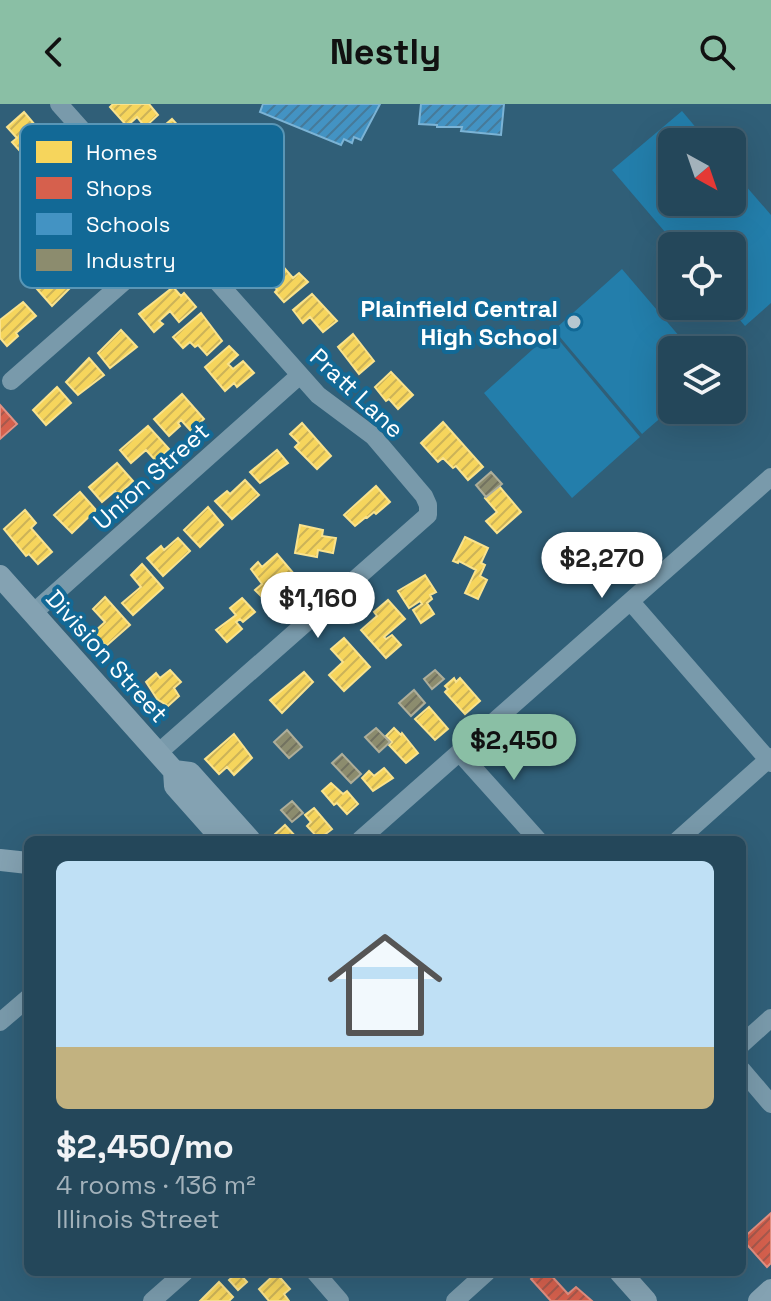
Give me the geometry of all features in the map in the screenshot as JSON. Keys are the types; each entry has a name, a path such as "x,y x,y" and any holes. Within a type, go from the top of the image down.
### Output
{"main road":[{"name":"Division Street","path":"0,576 174,771 175,786 206,830"},
{"name":"Division Street","path":"174,771 190,773 246,836"},
{"path":"0,860 24,863"},
{"path":"624,1276 646,1301"},
{"path":"759,1301 771,1290"}],"street":[{"name":"Pratt Lane","path":"59,104 77,124"},
{"path":"11,381 117,288"},
{"name":"Pratt Lane","path":"158,753 428,515 424,496 373,436 318,395 222,288"},
{"name":"Union Street","path":"33,613 300,375"},
{"path":"364,836 771,477"},
{"path":"631,602 770,760 683,836"},
{"path":"459,752 534,836"},
{"path":"0,1022 24,1001"},
{"path":"746,1040 771,1018"},
{"path":"746,1075 771,1104"},
{"path":"152,1301 180,1276"},
{"path":"318,1276 340,1301"},
{"path":"455,1301 483,1276"}],"shaded area":[{"path":"682,111 696,128 662,128"},
{"path":"658,131 658,216 746,216 746,186 771,215 771,303 745,326 740,320 746,320 746,232 665,232 612,170"},
{"path":"622,269 658,311 658,320 665,320 679,336 658,336 658,420 642,434 554,330"},
{"path":"552,332 640,437 572,498 484,393"}],"building: Homes":[{"path":"113,104 149,104 158,115 148,124 143,124 137,117 125,124 110,107"},
{"path":"24,112 34,124 20,124 20,151 12,142 17,138 7,127"},
{"path":"284,268 293,278 299,273 308,282 284,302 275,292 276,288 284,288"},
{"path":"38,288 70,288 52,306"},
{"path":"172,288 181,296 184,293 196,307 179,322 170,311 159,321 163,324 154,332 139,314"},
{"path":"312,294 337,321 323,332 310,317 303,323 293,310"},
{"path":"23,302 36,316 16,333 18,336 7,346 0,338 0,320"},
{"path":"201,313 222,341 207,355 198,345 195,347 190,342 183,348 173,337"},
{"path":"121,330 137,347 110,368 98,353"},
{"path":"353,334 374,361 359,374 338,347"},
{"path":"229,346 238,355 228,364 233,369 243,361 254,373 237,387 234,383 225,391 205,367"},
{"path":"89,358 104,375 78,395 66,382"},
{"path":"391,372 413,395 398,409 389,399 386,401 375,387"},
{"path":"57,387 71,403 46,425 33,410"},
{"path":"182,394 204,419 191,431 181,420 178,423 180,426 169,436 154,419"},
{"path":"443,422 483,467 468,480 456,466 453,468 443,458 438,462 421,443"},
{"path":"302,423 331,456 317,469 295,447 299,443 290,434"},
{"path":"148,426 169,449 156,461 146,450 131,463 120,450"},
{"path":"277,450 288,463 260,483 250,472"},
{"path":"117,463 133,481 118,495 115,491 102,502 89,487"},
{"path":"245,480 259,495 232,519 215,501 227,491 230,494"},
{"path":"376,486 390,502 355,526 344,515"},
{"path":"499,486 521,512 497,533 486,521 497,512 485,498"},
{"path":"80,492 96,510 72,533 54,515"},
{"path":"208,507 223,525 200,547 184,530"},
{"path":"25,510 36,523 31,528 52,552 38,564 29,554 26,556 4,529"},
{"path":"300,525 323,530 322,536 336,538 333,553 318,550 317,557 295,553"},
{"path":"465,537 488,548 481,563 485,565 480,576 487,580 478,599 465,593 476,570 453,561"},
{"path":"178,538 190,551 163,576 147,558 161,546 164,550"},
{"path":"277,554 294,574 277,589 285,598 273,608 255,590 262,584 251,569 258,562 262,567"},
{"path":"142,564 163,588 133,615 122,603 141,587 131,575"},
{"path":"425,575 436,592 430,595 432,599 427,603 434,614 421,623 413,610 422,604 420,601 409,608 398,591"},
{"path":"105,597 130,625 106,646 94,632 105,622 93,609"},
{"path":"242,598 255,612 243,622 240,619 236,622 242,629 227,642 216,630 236,615 230,608"},
{"path":"388,600 405,619 384,637 386,639 392,635 401,645 386,658 361,630 377,616 374,612"},
{"path":"344,638 370,667 344,691 329,675 343,662 331,649"},
{"path":"170,670 181,682 174,688 179,696 168,706 157,699 146,682 156,673 160,678"},
{"path":"304,672 313,682 282,713 270,700"},
{"path":"454,678 456,682 460,678 480,701 465,714 445,692 448,689 445,686"},
{"path":"429,707 448,729 435,740 415,719"},
{"path":"394,728 418,753 406,763 389,745 392,742 386,736"},
{"path":"234,734 252,758 234,775 227,767 219,774 205,759"},
{"path":"384,768 393,778 373,791 362,778 369,771 374,776"},
{"path":"331,783 343,794 347,791 358,804 347,814 322,791"},
{"path":"314,808 332,829 323,836 316,836 307,826 311,822 305,815"},
{"path":"285,825 295,836 274,836"},
{"path":"234,1276 242,1276 247,1282 238,1290 229,1280"},
{"path":"273,1276 279,1276 290,1289 284,1294 289,1301 269,1301 259,1289"},
{"path":"219,1282 233,1297 229,1301 200,1301"}],"building: Shops":[{"path":"0,405 17,424 0,439"},
{"path":"771,1213 771,1263 767,1267 746,1243 746,1235"},
{"path":"534,1276 552,1276 568,1294 576,1287 592,1301 551,1301 531,1279"}],"building: Schools":[{"path":"263,104 380,104 361,140 354,137 352,143 344,139 341,145 260,112"},
{"path":"421,104 504,104 501,135 461,131 462,127 419,124"}],"building: Industry":[{"path":"491,472 502,484 486,497 476,485"},
{"path":"435,670 444,679 432,689 424,679"},
{"path":"414,690 425,703 411,716 399,703"},
{"path":"376,728 390,742 379,752 365,737"},
{"path":"287,730 302,747 289,758 274,742"},
{"path":"342,754 361,774 351,783 332,763"},
{"path":"292,801 303,813 292,822 281,810"}],"place":[{"name":"Plainfield Central High School","path":"574,322"}]}
